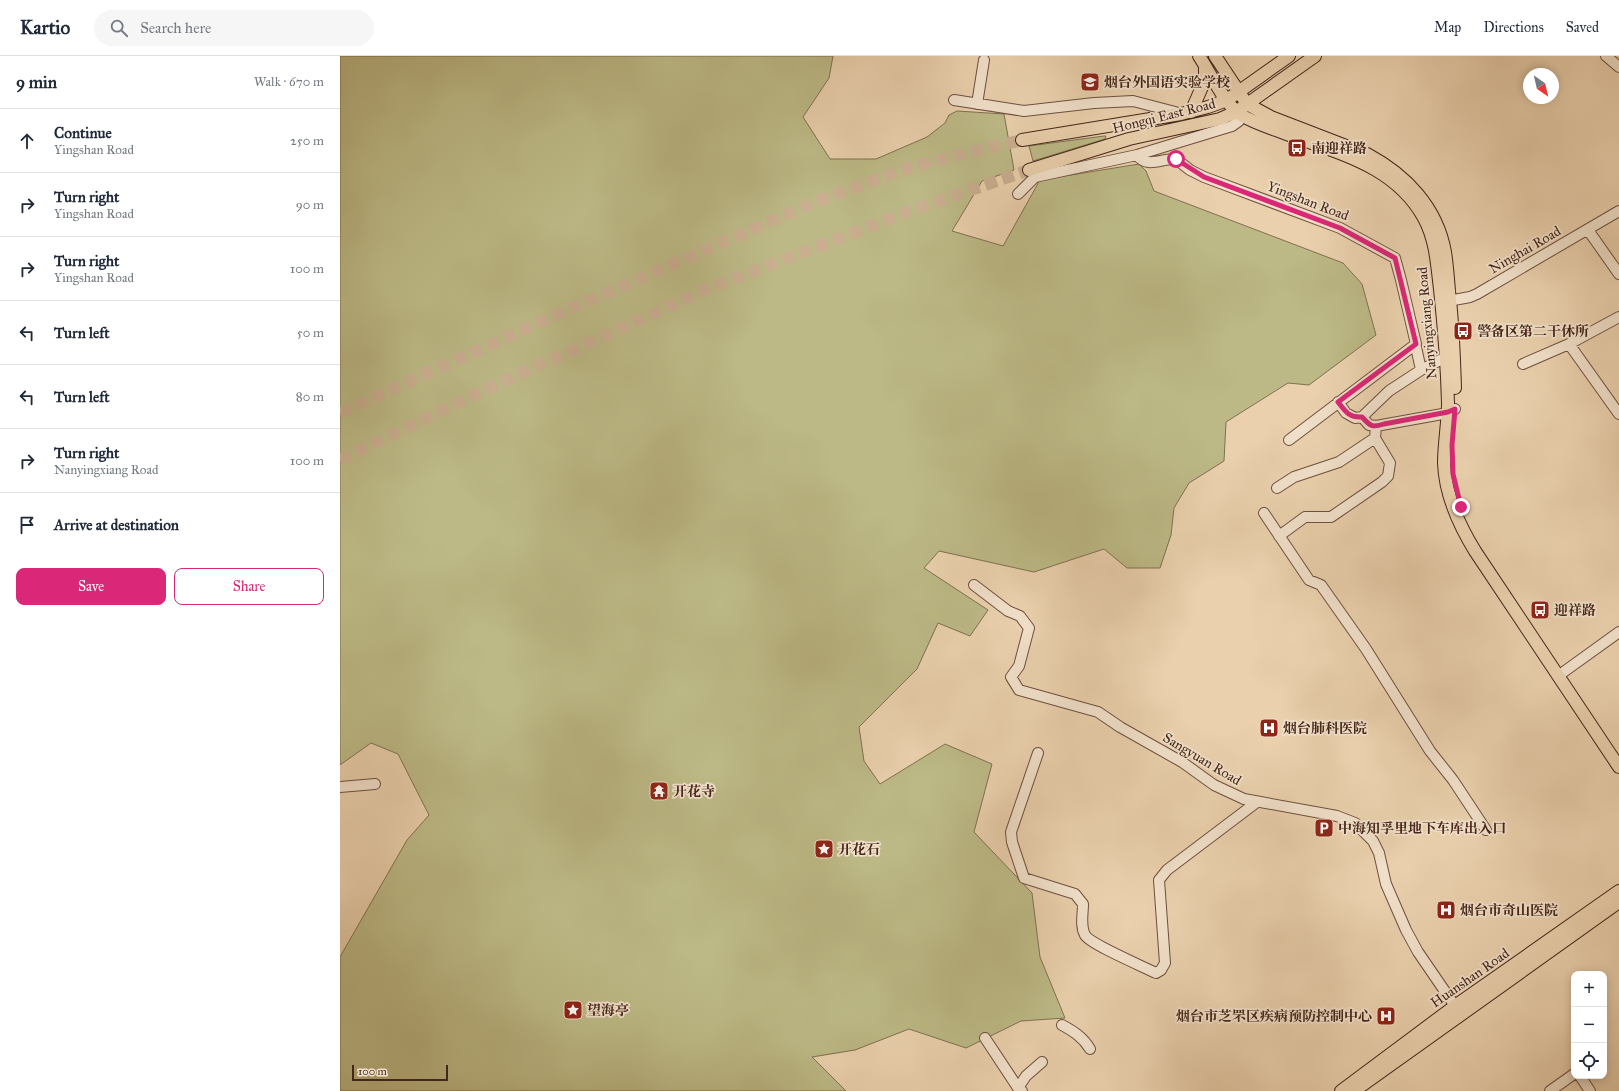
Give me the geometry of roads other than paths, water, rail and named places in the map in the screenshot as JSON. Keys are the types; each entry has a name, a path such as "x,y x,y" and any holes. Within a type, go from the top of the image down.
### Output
{"main road":[{"path":"1215,56 1247,104"},
{"path":"1238,92 1289,56"},
{"name":"Hongqi East Road","path":"1029,170 1129,139 1215,120 1236,112 1315,56"},
{"path":"1202,61 1236,112"},
{"path":"1186,113 1205,80 1202,61"},
{"name":"Hongqi East Road","path":"1022,140 1186,113 1213,106 1227,100 1238,92"},
{"name":"Nanyingxiang Road","path":"1247,104 1271,117 1367,154 1389,167 1409,184 1432,214 1440,232 1445,252 1446,357 1451,411 1453,474 1461,507 1481,548 1619,767"},
{"name":"Nanyingxiang Road","path":"1236,112 1268,127 1371,166 1392,180 1414,203 1424,219 1431,236 1446,301 1455,369 1451,411"},
{"name":"Nanyingxiang Road","path":"1561,674 1619,752"},
{"name":"Huanshan Road","path":"1341,1091 1456,1006 1619,892"},
{"name":"Huanshan Road","path":"1354,1091 1619,902"}],"street":[{"path":"1606,56 1619,68"},
{"path":"977,104 984,60"},
{"path":"954,100 1024,111 1094,103 1133,101 1186,113"},
{"path":"1018,194 1035,178 1136,155 1232,126 1239,121 1240,117 1236,112"},
{"name":"Yingshan Road","path":"1136,155 1146,162 1176,159 1204,177 1340,228 1395,258 1416,344 1289,440"},
{"name":"Ninghai Road","path":"1446,301 1477,294 1619,211"},
{"path":"1588,230 1619,274"},
{"path":"1523,364 1569,344 1619,317"},
{"path":"1569,344 1619,414"},
{"path":"1416,347 1421,370"},
{"path":"1338,402 1346,413 1355,418 1362,417 1389,390 1421,370 1446,357"},
{"path":"1362,417 1369,425 1376,426 1451,411"},
{"path":"1279,536 1305,517 1331,517 1382,482 1388,476 1390,463 1375,438 1376,426"},
{"path":"1278,488 1294,477 1339,462 1375,438"},
{"path":"1264,513 1309,580 1321,585 1366,649 1430,751 1453,780 1486,830"},
{"name":"Sangyuan Road","path":"974,585 1008,610 1020,616 1029,628 1019,666 1011,677 1019,690 1098,712 1120,727 1182,762 1214,786 1244,799 1337,816 1355,823 1364,830 1373,841 1379,853 1386,884 1406,930 1418,952 1456,1006"},
{"path":"1561,674 1619,632"},
{"path":"1038,753 1011,832 1012,842 1024,878 1075,894 1083,904 1082,924 1085,936 1095,943 1156,973 1161,970 1165,963 1159,880 1167,870 1257,802"},
{"path":"340,787 376,784"},
{"path":"1062,1025 1086,1041 1090,1049"},
{"path":"985,1038 1020,1090"},
{"path":"1020,1090 1026,1076 1042,1062"},
{"path":"1550,1091 1571,1076"},
{"path":"1582,1079 1590,1091"}],"tunnel":[{"path":"340,413 541,322 815,202 908,168 1022,140"},
{"path":"340,460 489,388 715,286 910,211 1029,170"}],"place":[{"name":"烟台外国语实验学校","path":"1090,82"},
{"name":"南迎祥路","path":"1297,148"},
{"name":"警备区第二干休所","path":"1463,331"},
{"name":"迎祥路","path":"1540,610"},
{"name":"烟台肺科医院","path":"1269,728"},
{"name":"开花寺","path":"659,791"},
{"name":"中海知孚里地下车库出入口","path":"1324,828"},
{"name":"开花石","path":"824,849"},
{"name":"烟台市奇山医院","path":"1446,910"},
{"name":"望海亭","path":"573,1010"},
{"name":"烟台市芝罘区疾病预防控制中心","path":"1386,1016"}]}
